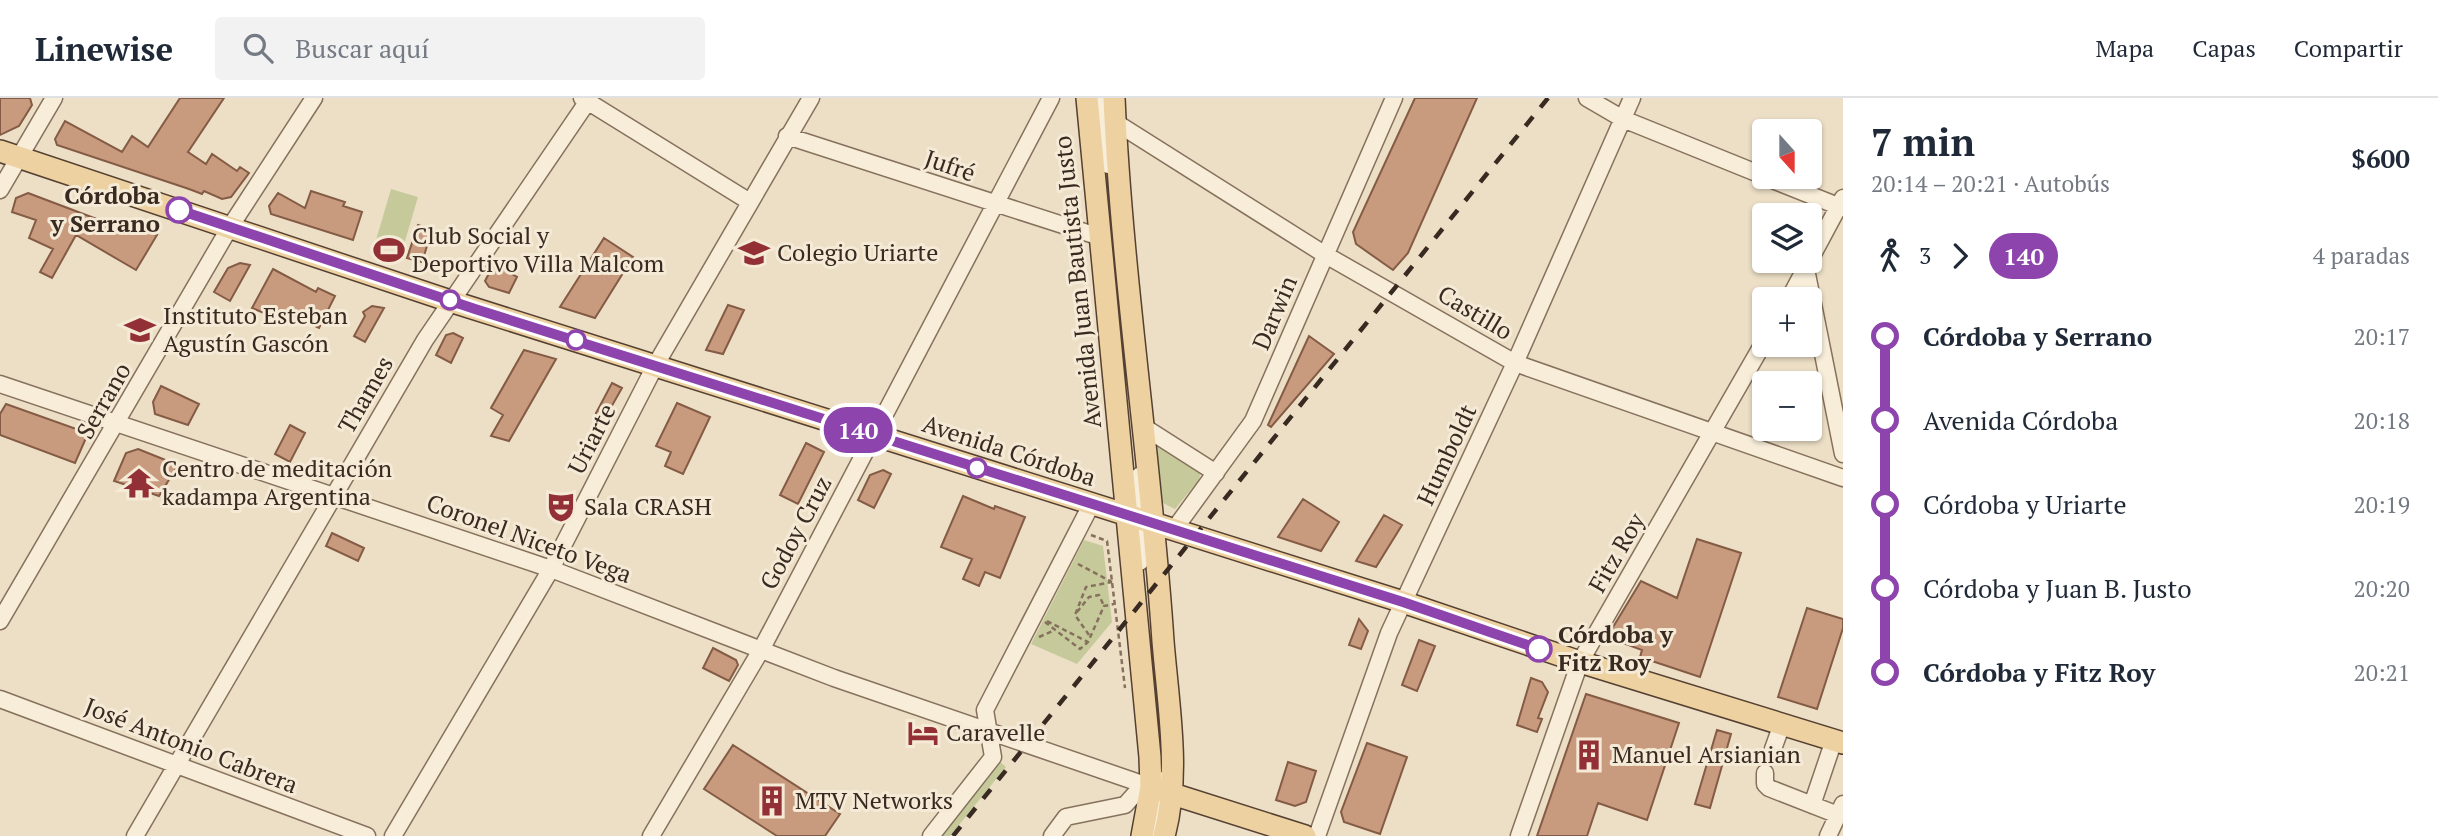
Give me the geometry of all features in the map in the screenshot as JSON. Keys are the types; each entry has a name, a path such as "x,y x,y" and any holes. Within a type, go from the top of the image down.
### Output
{"main road":[{"name":"Avenida Juan Bautista Justo","path":"1087,98 1100,237 1149,523 1157,789 1142,836"},
{"name":"Avenida Juan Bautista Justo","path":"1114,98 1144,427 1157,789 1164,836"},
{"name":"Avenida Córdoba","path":"10,154 655,366 1403,602 1580,662 1839,742"},
{"path":"1157,789 1267,830 1305,836"}],"street":[{"path":"0,190 10,154 54,98"},
{"name":"Serrano","path":"0,621 119,422 230,227 314,98"},
{"name":"Uriarte","path":"393,836 551,569 655,366 811,98"},
{"name":"Godoy Cruz","path":"651,836 761,650 1051,98"},
{"path":"1101,98 1140,482 1149,523"},
{"name":"Darwin","path":"1149,523 1216,473 1258,410 1394,98"},
{"path":"1587,98 1623,119 1752,172"},
{"name":"Humboldt","path":"1317,836 1389,633 1515,363 1632,98"},
{"path":"587,99 750,202"},
{"name":"Thames","path":"135,836 450,300 587,99"},
{"name":"Castillo","path":"1115,122 1324,254 1515,363 1843,478"},
{"name":"Jufré","path":"787,136 1100,237"},
{"path":"1799,189 1842,204 1822,240"},
{"path":"1807,273 1843,454"},
{"name":"Fitz Roy","path":"1519,836 1580,662 1756,357"},
{"name":"Coronel Niceto Vega","path":"0,384 551,569 761,650 1157,789"},
{"path":"1144,427 1216,473"},
{"path":"931,836 993,757 985,710 1091,505"},
{"name":"José Antonio Cabrera","path":"0,699 367,836"},
{"path":"1773,749 1782,724"},
{"path":"1812,805 1839,742"},
{"path":"1765,774 1765,784 1769,788 1812,805 1840,809 1828,836"},
{"path":"1052,836 1066,817 1125,805 1157,789"},
{"path":"1153,836 1157,789"}],"path":[{"path":"1078,531 1107,541 1125,695"},
{"path":"1065,556 1112,582"},
{"path":"1075,615 1086,587 1112,582"},
{"path":"1034,615 1080,649 1088,642 1104,606 1099,595 1089,597 1075,615"},
{"path":"1104,606 1114,604"},
{"path":"1034,615 1088,642"},
{"path":"1075,615 1090,637"}],"green space":[{"path":"391,189 418,197 403,248 376,240"},
{"path":"1161,442 1201,472 1199,480 1175,509 1163,503 1157,447"},
{"path":"1084,540 1103,546 1112,622 1077,664 1031,644"},
{"path":"999,761 1006,767 950,836 939,836"}],"building":[{"path":"0,98 30,98 32,105 19,126 0,135"},
{"path":"180,98 224,98 188,152 206,164 212,154 237,171 240,167 249,173 231,197 222,199 204,191 202,194 57,145 55,139 65,121 122,152 132,136 148,147"},
{"path":"1415,98 1477,98 1408,253 1393,270 1356,244 1353,232"},
{"path":"311,191 345,202 343,206 362,212 353,240 271,214 269,206 278,193 305,208"},
{"path":"28,193 102,221 157,235 136,270 76,235 52,278 40,272 53,249 29,238 36,220 12,212 16,198"},
{"path":"418,225 432,230 422,262 407,258"},
{"path":"604,238 633,257 595,318 560,307"},
{"path":"240,263 250,265 230,301 214,292 228,268"},
{"path":"494,264 517,277 509,293 489,287 485,281"},
{"path":"273,269 316,292 318,288 335,296 319,328 285,312 281,320 252,308"},
{"path":"728,305 744,310 723,354 706,350"},
{"path":"372,306 384,308 365,342 354,336 365,316 363,312"},
{"path":"453,333 463,338 451,363 436,355 446,335"},
{"path":"1309,336 1334,354 1271,427 1268,425"},
{"path":"524,350 556,359 509,441 491,436 503,415 491,408"},
{"path":"612,383 622,388 605,418 596,413"},
{"path":"161,386 199,404 188,425 155,414 153,402"},
{"path":"677,403 710,417 683,474 665,466 671,452 656,446"},
{"path":"6,404 82,431 86,438 75,463 0,435 0,414"},
{"path":"290,425 305,433 290,462 275,454"},
{"path":"806,443 824,452 798,504 780,495"},
{"path":"138,449 178,465 159,496 114,481 126,453"},
{"path":"883,470 891,474 874,508 858,500 870,475"},
{"path":"963,496 994,509 995,506 1025,517 1000,578 985,572 979,586 963,579 972,559 941,547"},
{"path":"1303,499 1339,522 1321,551 1278,537"},
{"path":"1384,515 1402,525 1376,567 1356,561"},
{"path":"332,533 364,548 358,561 326,546"},
{"path":"1697,539 1741,553 1700,677 1640,657 1642,650 1607,637 1641,581 1677,598"},
{"path":"1807,608 1843,619 1843,628 1817,709 1778,697"},
{"path":"1359,619 1368,631 1361,649 1349,645"},
{"path":"1419,640 1435,646 1417,691 1402,685"},
{"path":"713,648 736,660 738,665 729,681 703,668"},
{"path":"1531,678 1542,682 1548,692 1538,718 1542,719 1537,732 1517,725"},
{"path":"1586,694 1679,723 1647,820 1598,803 1587,836 1537,836"},
{"path":"1717,730 1731,734 1710,808 1695,804"},
{"path":"1367,743 1407,757 1380,834 1344,822 1341,812"},
{"name":"MTV Networks","path":"733,745 840,814 825,836 777,836 704,789"},
{"path":"1288,762 1316,771 1306,802 1295,806 1276,800"}],"railway":[{"path":"953,836 1548,98"}],"bus line":[{"name":"140","path":"179,210 450,300 1403,602 1539,649"}],"place":[{"name":"Córdoba y Serrano","path":"179,210"},
{"name":"Club Social y Deportivo Villa Malcom","path":"389,250"},
{"name":"Colegio Uriarte","path":"754,253"},
{"name":"Instituto Esteban Agustín Gascón","path":"140,330"},
{"name":"Centro de meditación kadampa Argentina","path":"139,483"},
{"name":"Sala CRASH","path":"561,507"},
{"name":"Córdoba y Fitz Roy","path":"1539,649"},
{"name":"Caravelle","path":"923,733"},
{"name":"Manuel Arsianian","path":"1589,755"},
{"name":"MTV Networks","path":"772,801"}]}
